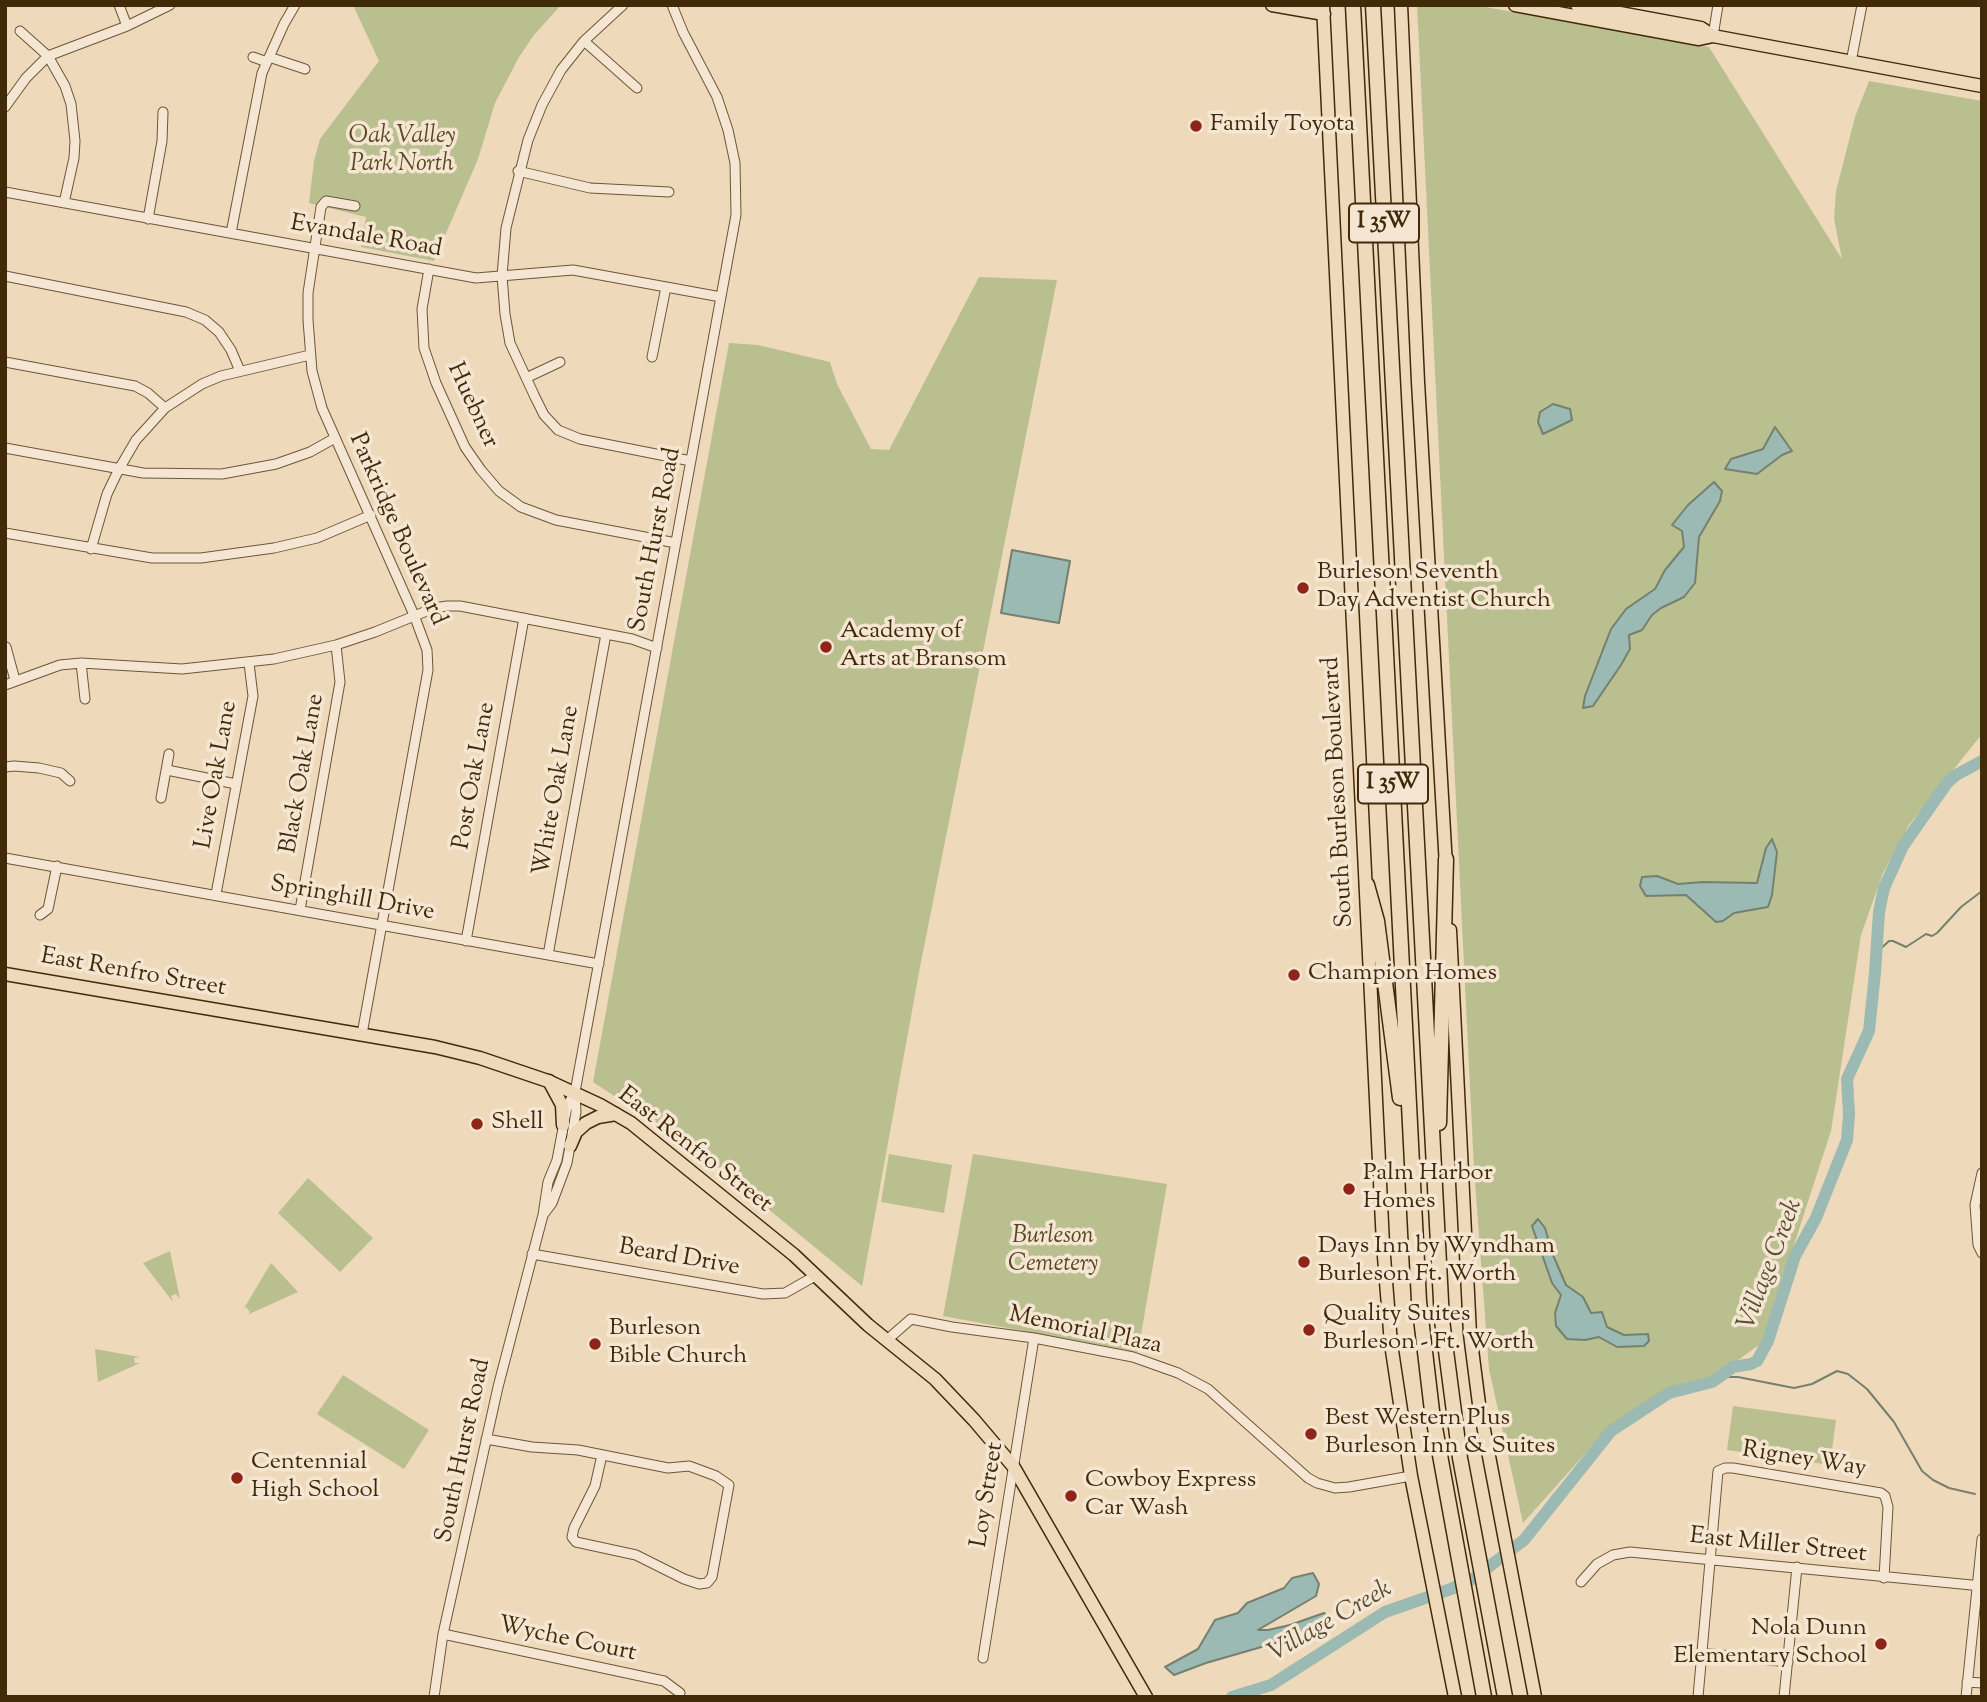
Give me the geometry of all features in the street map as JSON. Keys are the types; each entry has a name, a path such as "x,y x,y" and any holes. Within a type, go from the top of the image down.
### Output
{"highway":[{"name":"I 35W","path":"1353,5 1413,1200 1423,1348 1454,1541 1484,1697"},
{"name":"I 35W","path":"1373,5 1434,1205 1446,1363 1460,1458 1505,1697"},
{"path":"1434,1205 1438,1183 1446,859"},
{"path":"1367,886 1377,921 1413,1200"}],"main road":[{"path":"1272,5 1323,10"},
{"path":"1401,5 1420,423 1470,1334 1479,1404 1535,1697"},
{"path":"1515,5 1699,39 1713,36 1982,86"},
{"path":"1579,6 1701,28 1713,36"},
{"name":"South Burleson Boulevard","path":"1323,10 1383,1244 1391,1344 1411,1476 1455,1697"},
{"name":"East Renfro Street","path":"5,974 435,1047 480,1058 548,1081 575,1092 631,1123 794,1255 934,1379 974,1420 1013,1466 1146,1697"},
{"path":"548,1081 562,1105 563,1125"},
{"path":"570,1146 576,1132 586,1123 598,1117 616,1114"}],"street":[{"path":"119,5 127,26"},
{"path":"5,107 26,78 48,56 127,26 170,5"},
{"path":"231,233 262,72 295,5"},
{"path":"623,5 584,41 561,69 542,105 519,171 506,228 502,276 510,343 544,415 558,430 580,439 691,461"},
{"name":"South Hurst Road","path":"543,1215 552,1203 570,1146 576,1112 575,1092 736,215 735,163 723,113 672,5"},
{"path":"1713,36 1718,5"},
{"path":"1852,62 1862,5"},
{"path":"20,32 48,56 65,86 74,123 74,158 64,203"},
{"path":"584,41 637,88"},
{"path":"253,57 304,69"},
{"path":"148,219 162,141 163,112"},
{"path":"519,171 590,188 669,192"},
{"name":"Evandale Road","path":"5,192 476,278 573,271 721,297"},
{"name":"Parkridge Boulevard","path":"355,206 326,201 321,206 308,293 310,355 322,408 360,498 371,516 415,615 427,650 428,670 362,1034"},
{"name":"Huebner","path":"429,269 422,309 424,348 436,383 465,447 499,491 521,507 556,520 676,543"},
{"path":"5,276 186,312 205,320 219,332 240,371"},
{"path":"652,357 666,287"},
{"path":"91,549 107,494 119,469 136,440 164,408 202,384 240,371 310,355"},
{"path":"5,362 135,386 148,393 164,408"},
{"path":"526,378 560,362"},
{"path":"5,448 143,473 222,474 276,464 310,452 335,438"},
{"path":"5,533 152,558 201,558 242,554 317,538 371,516"},
{"path":"5,685 60,665 81,663 183,668 249,663 302,654 336,645 434,608 447,606 632,639 657,648"},
{"name":"Post Oak Lane","path":"466,941 524,618"},
{"name":"White Oak Lane","path":"548,956 606,634"},
{"name":"Black Oak Lane","path":"300,910 340,682 336,645"},
{"path":"6,647 15,680"},
{"path":"81,663 85,699"},
{"name":"Live Oak Lane","path":"216,894 253,696 249,663"},
{"path":"161,799 169,754"},
{"path":"5,767 39,768 61,773 70,781"},
{"path":"167,770 236,784"},
{"name":"Springhill Drive","path":"5,858 599,964"},
{"path":"40,915 48,909 57,866"},
{"name":"South Hurst Road","path":"434,1697 443,1634 486,1439 543,1215 548,1182 556,1160 567,1107 575,1092"},
{"path":"1982,1173 1975,1205 1978,1245 1982,1253"},
{"name":"Beard Drive","path":"532,1254 764,1294 785,1293 815,1276"},
{"name":"Memorial Plaza","path":"887,1340 911,1318 1133,1357 1178,1373 1208,1389 1308,1478 1325,1486 1349,1487 1411,1476"},
{"name":"Loy Street","path":"983,1658 1034,1338"},
{"path":"486,1439 532,1447 578,1450 668,1468 689,1466 716,1476 729,1485 712,1577 707,1583 699,1584 684,1579 636,1555 576,1542 572,1537 574,1528 596,1486 602,1455"},
{"name":"Rigney Way","path":"1711,1558 1718,1471 1733,1468 1811,1480 1884,1496 1888,1507 1884,1578"},
{"path":"1966,1697 1980,1586 1982,1539"},
{"name":"East Miller Street","path":"1581,1581 1597,1564 1614,1555 1630,1552 1980,1586"},
{"path":"1698,1697 1711,1558"},
{"path":"1784,1697 1797,1567"},
{"name":"Wyche Court","path":"443,1634 664,1681 680,1693"},
{"path":"1702,1653 1788,1662"},
{"path":"1967,1682 1982,1683"}],"green space":[{"name":"Oak Valley Park North","path":"353,5 561,5 534,35 519,57 495,103 478,159 434,261 361,247 366,217 309,203 314,161 320,139 379,61"},
{"path":"1417,5 1474,5 1709,47 1842,259 1834,219 1836,191 1855,117 1869,81 1982,101 1982,734 1909,825 1883,873 1861,935 1831,1131 1762,1343 1710,1380 1670,1389 1610,1426 1523,1523 1489,1369 1474,1169"},
{"name":"Academy of Arts at Bransom","path":"979,277 1057,280 920,967 862,1286 700,1153 593,1082 729,343 758,345 830,362 837,384 871,449 889,450"},
{"path":"889,1154 952,1165 944,1213 881,1202"},
{"name":"Burleson Cemetery","path":"973,1154 1167,1184 1138,1352 943,1316"},
{"path":"308,1178 373,1238 340,1272 278,1213"},
{"path":"170,1251 180,1299 176,1294 171,1296 173,1302 143,1263"},
{"path":"271,1263 298,1292 247,1315 250,1312 246,1307 243,1310"},
{"path":"95,1349 140,1357 134,1358 135,1363 140,1363 98,1382"},
{"path":"343,1375 429,1430 404,1469 317,1414"},
{"path":"1733,1406 1836,1420 1830,1465 1727,1450"}],"water":[{"path":"1553,404 1570,409 1572,420 1543,434 1538,422 1540,412"},
{"path":"1775,427 1792,451 1782,455 1757,474 1725,469 1731,459 1763,449"},
{"path":"1714,482 1722,491 1720,501 1699,537 1695,583 1684,597 1661,608 1652,615 1642,630 1629,635 1630,649 1621,665 1593,706 1583,708 1585,696 1611,629 1626,609 1655,589 1665,570 1684,547 1682,531 1672,525 1688,505"},
{"path":"1012,550 1070,561 1059,623 1001,613"},
{"path":"1772,839 1777,852 1768,907 1734,913 1723,921 1716,922 1686,895 1646,896 1640,886 1642,877 1657,876 1678,884 1757,883 1766,848"},
{"path":"1538,1219 1545,1228 1566,1285 1583,1297 1591,1313 1602,1312 1607,1327 1624,1335 1648,1334 1649,1341 1644,1346 1617,1347 1599,1337 1585,1340 1567,1339 1556,1326 1555,1313 1561,1295 1552,1283 1532,1226"},
{"path":"1313,1573 1319,1584 1316,1596 1258,1630 1290,1625 1324,1613 1330,1618 1322,1625 1303,1635 1174,1675 1165,1667 1198,1649 1215,1620 1238,1613 1247,1603 1284,1588 1292,1578"}],"waterway":[{"name":"Village Creek","path":"1232,1697 1271,1685 1385,1612 1474,1578 1524,1540 1611,1431 1669,1393 1712,1382 1733,1367 1757,1361 1768,1341 1795,1256 1816,1218 1847,1140 1847,1079 1869,1031 1879,912 1884,888 1903,846 1947,783 1982,761"},
{"path":"1877,952 1889,941 1906,947 1926,934 1932,936 1961,907 1982,891"},
{"path":"1720,1377 1738,1377 1794,1388 1812,1384 1837,1371 1848,1374 1867,1389 1894,1422 1922,1471 1949,1488 1975,1494"}],"place":[{"name":"Family Toyota","path":"1196,126"},
{"name":"Burleson Seventh Day Adventist Church","path":"1303,588"},
{"name":"Academy of Arts at Bransom","path":"826,647"},
{"name":"Champion Homes","path":"1294,975"},
{"name":"Shell","path":"477,1124"},
{"name":"Palm Harbor Homes","path":"1349,1189"},
{"name":"Days Inn by Wyndham Burleson Ft. Worth","path":"1304,1262"},
{"name":"Quality Suites Burleson - Ft. Worth","path":"1309,1330"},
{"name":"Burleson Bible Church","path":"595,1344"},
{"name":"Best Western Plus Burleson Inn & Suites","path":"1311,1434"},
{"name":"Centennial High School","path":"237,1478"},
{"name":"Cowboy Express Car Wash","path":"1071,1496"},
{"name":"Nola Dunn Elementary School","path":"1881,1644"}]}
